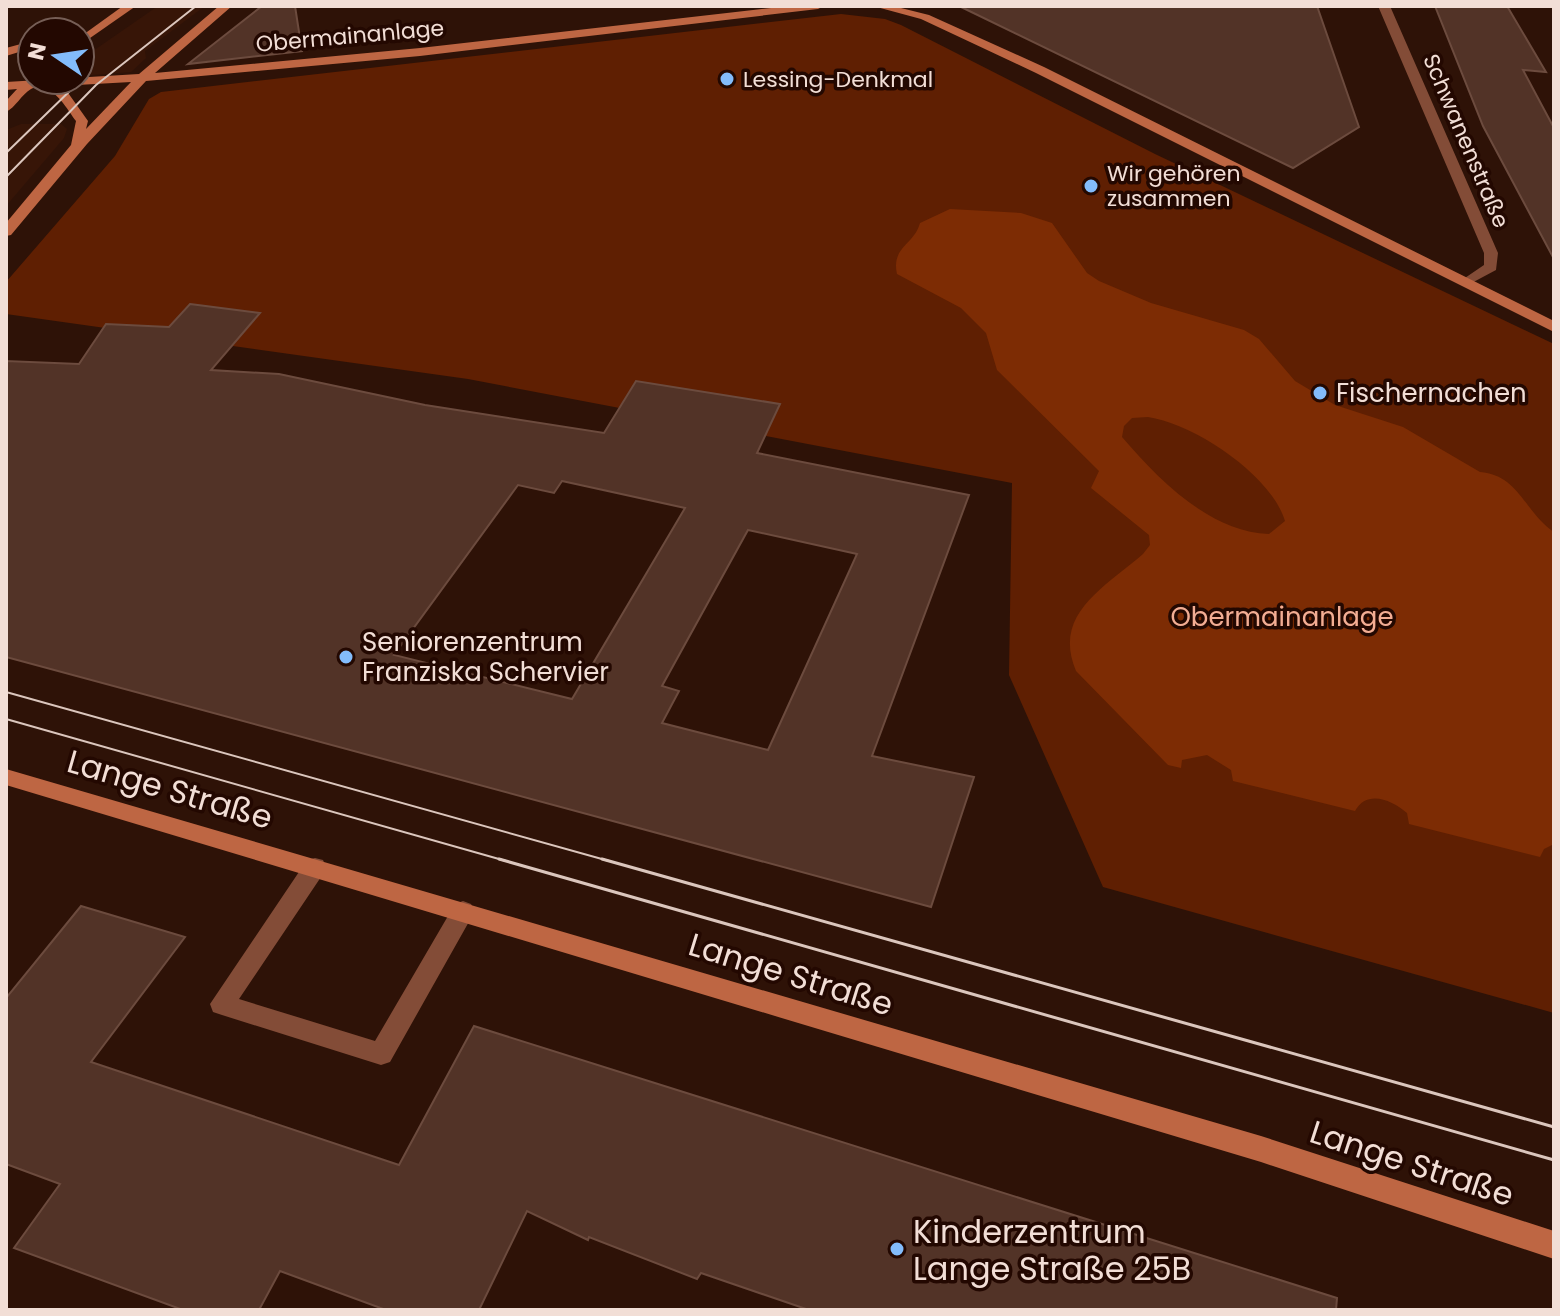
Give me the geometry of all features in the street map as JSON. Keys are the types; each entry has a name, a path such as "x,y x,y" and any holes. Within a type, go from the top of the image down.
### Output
{"main road":[{"path":"6,232 72,150 139,78 226,6"},
{"name":"Obermainanlage","path":"96,81 420,52 818,6"},
{"path":"879,6 925,17 1040,70 1554,327"},
{"path":"96,21 126,9"},
{"path":"96,31 126,9"},
{"path":"64,96 82,121 81,133 72,150"},
{"name":"Lange Straße","path":"6,777 1246,1145 1554,1245"}],"street":[{"name":"Schwanenstraße","path":"1384,6 1491,253 1491,267 1466,282"},
{"path":"315,867 222,1004 381,1054 463,911"}],"shaded area":[{"path":"158,6 205,6 145,51 146,58 131,72 96,75 96,49"},
{"path":"21,124 61,124 67,129 64,138 6,206 6,130"},
{"path":"950,209 1021,213 1052,223 1087,273 1099,281 1151,303 1244,330 1259,339 1295,381 1335,405 1403,427 1480,472 1504,480 1513,487 1554,532 1554,844 1544,849 1540,857 1409,824 1407,813 1380,799 1366,800 1355,811 1233,781 1231,770 1207,755 1182,760 1181,768 1168,765 1076,671 1070,651 1076,618 1098,591 1143,554 1150,545 1149,535 1091,488 1099,471 997,370 986,333 961,308 897,274 897,258 920,223","holes":["1148,417 1167,422 1229,454 1264,486 1285,521 1269,534 1247,531 1206,514 1169,486 1122,437 1124,426 1132,418"]}],"green space":[{"name":"Obermainanlage","path":"841,14 885,19 901,25 1155,154 1554,344 1554,1013 1103,887 1009,675 1012,483 468,379 6,314 6,282 115,156 149,99 161,92"}],"building":[{"path":"262,6 295,6 302,51 188,64"},
{"path":"959,6 1317,6 1359,127 1293,168"},
{"path":"1435,6 1507,6 1546,72 1523,70 1554,128 1554,259 1483,126"},
{"path":"190,304 260,313 211,370 279,374 425,405 604,433 636,381 780,404 757,453 969,495 872,756 974,777 931,907 6,657 6,361 79,364 106,324 169,327","holes":["562,481 685,508 572,699 394,655 518,485 554,493","748,530 857,554 768,750 662,723 679,691 662,686"]},
{"path":"81,906 185,937 91,1062 399,1165 474,1026 1337,1298 1336,1310 809,1310 701,1273 697,1279 589,1237 588,1240 527,1211 479,1310 386,1310 280,1271 259,1310 183,1310 14,1248 60,1184 6,1164 6,998"}],"tram line":[{"path":"6,177 96,85 196,6"},
{"path":"6,153 65,96"},
{"path":"6,692 609,861"},
{"path":"6,719 506,861"},
{"path":"499,859 1554,1160"},
{"path":"602,859 1554,1127"}],"place":[{"name":"Lessing-Denkmal","path":"727,79"},
{"name":"Wir gehören zusammen","path":"1091,186"},
{"name":"Fischernachen","path":"1320,393"},
{"name":"Seniorenzentrum Franziska Schervier","path":"346,657"},
{"name":"Kinderzentrum Lange Straße 25B","path":"897,1249"}]}
